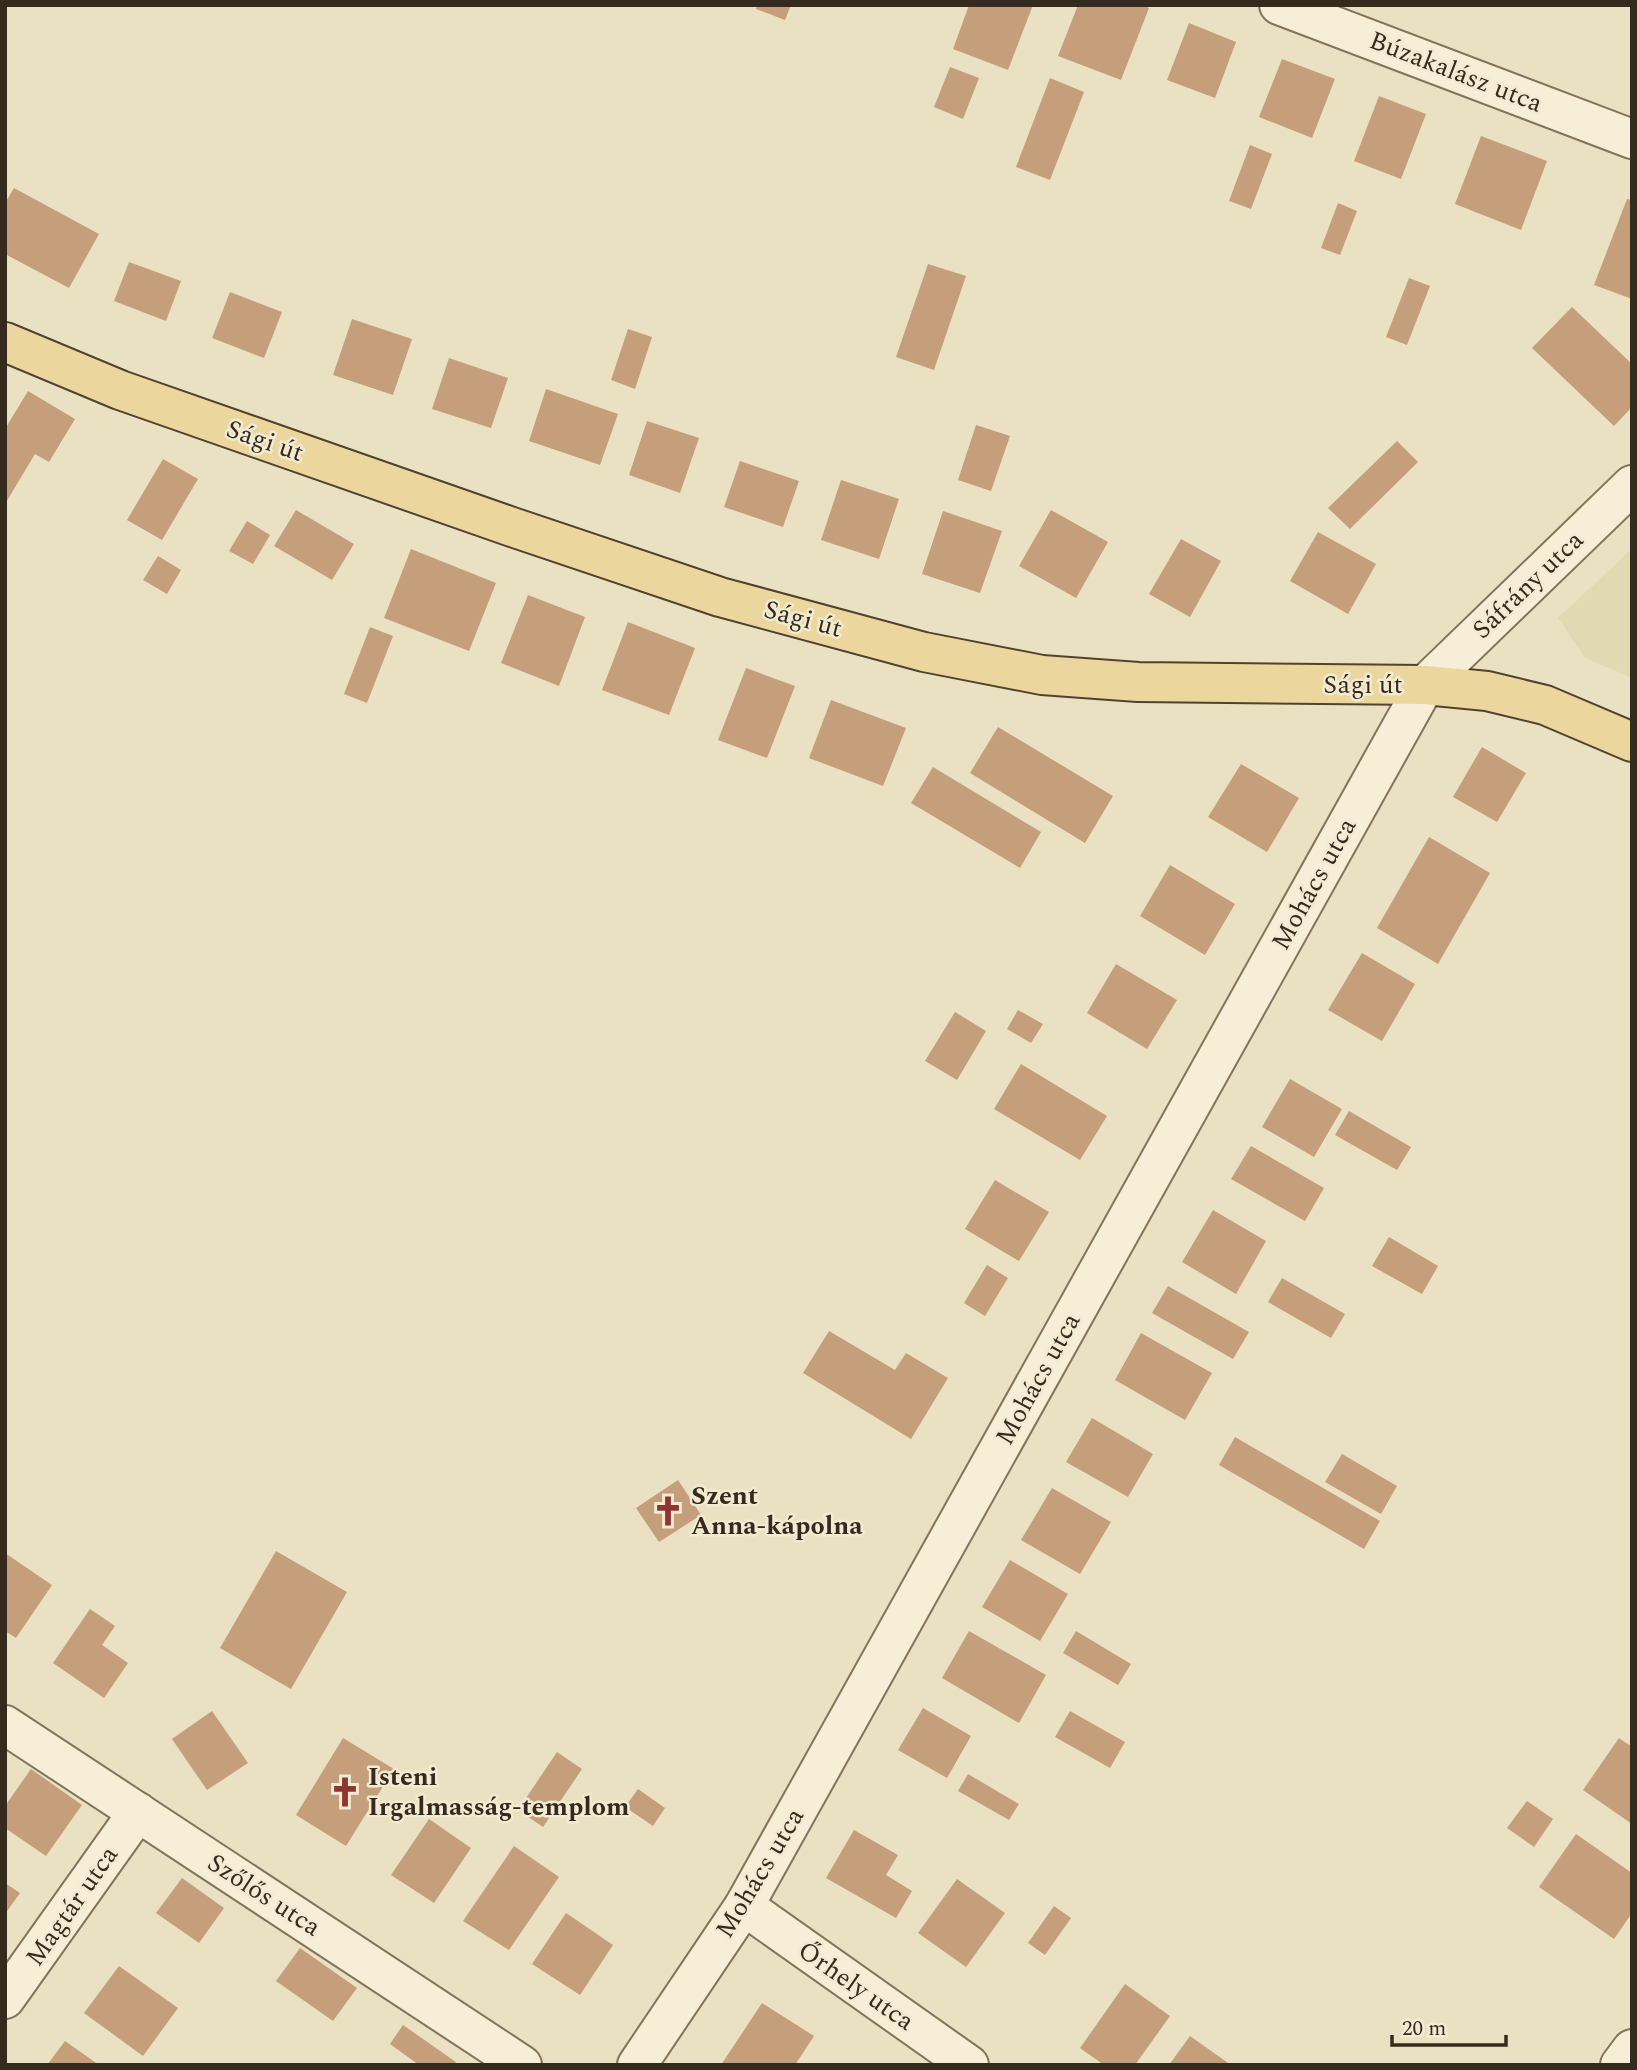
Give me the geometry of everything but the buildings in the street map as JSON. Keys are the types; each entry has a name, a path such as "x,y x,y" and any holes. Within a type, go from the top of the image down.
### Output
{"main road":[{"name":"Sági út","path":"5,342 120,390 512,527 720,597 924,652 1042,675 1138,682 1425,685 1487,691 1545,705 1632,742"}],"street":[{"name":"Búzakalász utca","path":"1279,5 1632,139"},
{"name":"Sáfrány utca","path":"1425,685 1632,485"},
{"name":"Mohács utca","path":"637,2065 744,1906 1425,685"},
{"name":"Szőlős utca","path":"5,1725 522,2065"},
{"name":"Magtár utca","path":"5,2000 138,1812"},
{"name":"Őrhely utca","path":"744,1906 969,2065"},
{"path":"1620,2065 1632,2049"}],"shaded area":[{"path":"1632,549 1632,678 1585,658 1558,618"}],"place":[{"name":"Szent Anna-kápolna","path":"668,1511"},
{"name":"Isteni Irgalmasság-templom","path":"345,1792"}]}
